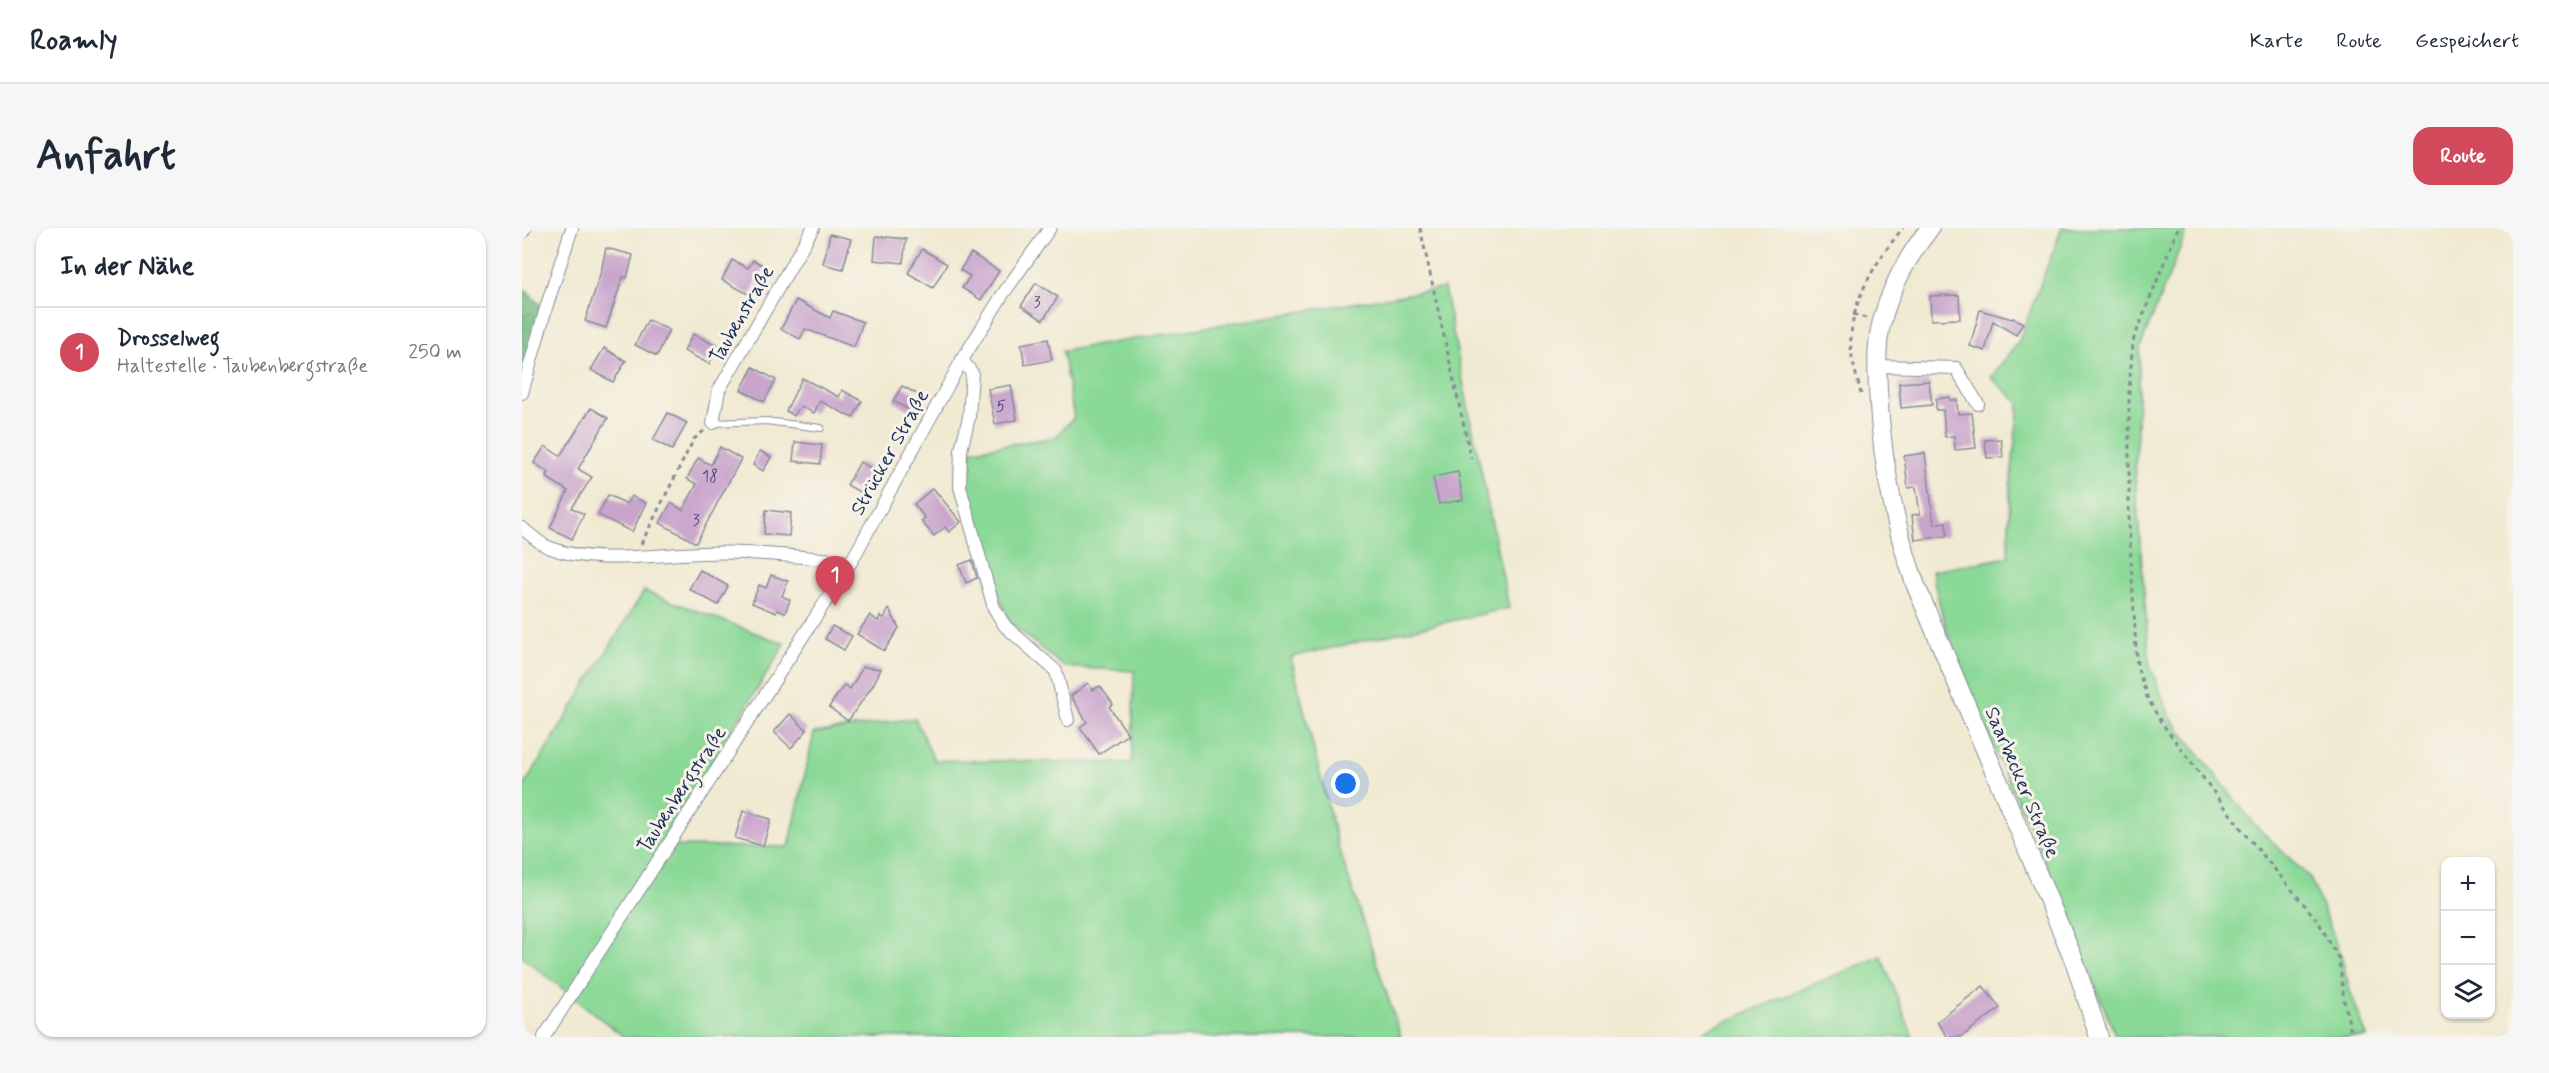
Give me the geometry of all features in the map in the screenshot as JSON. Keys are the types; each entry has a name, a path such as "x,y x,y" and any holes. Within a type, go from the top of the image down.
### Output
{"main road":[{"name":"Saarbecker Straße","path":"1930,228 1898,276 1888,301 1881,323 1877,366 1886,474 1901,546 2074,960 2099,1037"}],"street":[{"path":"522,233 525,228"},
{"path":"522,393 572,228"},
{"name":"Taubenstraße","path":"713,423 719,390 813,228"},
{"name":"Strücker Straße","path":"851,562 962,360 1003,294 1050,228"},
{"path":"962,360 972,373 969,417 962,450 960,487 994,608 1005,626 1056,672 1068,720"},
{"path":"1877,366 1956,368 1978,404"},
{"path":"522,528 546,546 572,555 634,558 704,553 787,555 851,562"},
{"name":"Taubenbergstraße","path":"544,1037 851,562"}],"lane":[{"path":"713,423 766,421 821,428"}],"path":[{"path":"1420,228 1471,458"},
{"path":"2178,228 2133,341 2129,390 2129,525 2137,666 2147,697 2161,722 2246,834 2318,921 2338,959 2352,1037"},
{"path":"634,558 694,439 713,423"}],"green space":[{"path":"2062,228 2188,228 2140,348 2135,477 2150,666 2170,717 2254,824 2310,878 2340,951 2349,988 2367,1037 2116,1037 2053,881 1987,735 1961,671 1949,638 1932,571 2008,557 2010,488 2019,403 1991,377 2018,343"},
{"path":"1444,288 1509,608 1291,657 1337,843 1401,1037 624,1037 522,957 522,789 644,591 785,644 661,846 789,847 814,733 915,718 934,760 1132,763 1134,671 1064,667 1008,621 966,485 967,451 1056,437 1074,417 1062,351"},
{"path":"525,290 542,307 522,376 522,299"},
{"path":"1881,956 1913,1037 1689,1037"}],"building":[{"path":"830,234 851,239 843,269 823,264"},
{"path":"876,236 906,239 903,263 874,260"},
{"path":"606,248 633,255 627,278 623,277 606,328 585,321 601,272"},
{"path":"922,249 947,264 933,288 908,273"},
{"path":"971,253 999,271 981,300 962,288 970,276 960,270"},
{"path":"732,260 748,268 753,260 765,266 750,295 722,280"},
{"path":"1036,283 1058,297 1043,320 1021,306"},
{"path":"1959,295 1960,319 1931,320 1930,296"},
{"path":"796,300 830,318 833,311 863,322 854,347 805,329 800,339 781,329"},
{"path":"1980,310 2013,318 2023,323 2016,335 1993,321 1985,351 1970,346"},
{"path":"648,320 669,330 657,356 635,345"},
{"path":"693,334 718,346 709,364 684,351"},
{"path":"1048,339 1052,360 1025,365 1021,344"},
{"path":"604,348 626,361 613,382 591,370"},
{"path":"753,367 776,380 764,402 741,390"},
{"path":"802,378 839,397 842,390 862,401 853,418 820,401 814,413 800,406 794,416 786,411"},
{"path":"1929,381 1932,405 1901,408 1899,383"},
{"path":"1011,385 1017,420 995,424 988,389"},
{"path":"902,386 921,396 913,412 893,401"},
{"path":"1950,397 1950,400 1957,400 1958,414 1972,413 1976,448 1955,450 1954,436 1945,437 1943,410 1936,410 1936,399"},
{"path":"591,408 608,418 578,469 592,477 572,508 584,514 572,539 550,528 568,491 546,477 549,473 534,463 545,446 560,456"},
{"path":"668,413 687,423 672,450 653,440"},
{"path":"2001,439 2003,457 1987,458 1985,440"},
{"path":"795,442 822,445 820,464 793,461"},
{"path":"720,447 741,459 696,543 660,523 671,503 683,510 697,484 687,479 698,458 711,465"},
{"path":"760,451 771,457 763,471 753,465"},
{"path":"1925,453 1934,524 1946,522 1947,536 1915,540 1912,515 1920,514 1916,487 1908,488 1904,456"},
{"path":"860,462 880,473 867,496 847,485"},
{"path":"1458,472 1463,500 1439,504 1433,477"},
{"path":"933,488 961,522 949,532 945,527 934,536 921,521 925,518 914,504"},
{"path":"608,495 627,504 631,496 646,503 632,532 598,515"},
{"path":"766,510 791,513 789,536 764,534"},
{"path":"972,560 977,578 966,583 959,565"},
{"path":"700,570 728,586 718,605 689,589"},
{"path":"771,575 788,581 782,596 790,600 785,613 777,610 776,613 752,603 759,585 766,588"},
{"path":"889,609 899,628 884,651 857,634 870,615 878,621 880,616 884,618"},
{"path":"832,626 852,636 844,650 825,639"},
{"path":"863,667 881,669 873,685 848,721 829,707 844,685 850,689"},
{"path":"1088,683 1093,690 1100,686 1113,704 1109,707 1128,734 1099,754 1080,727 1087,722 1071,696"},
{"path":"790,714 807,730 791,748 774,732"},
{"path":"743,811 771,819 763,846 735,838"},
{"path":"1983,986 2000,1008 1961,1037 1948,1037 1937,1022"}],"place":[{"name":"Drosselweg","path":"835,606"}]}
